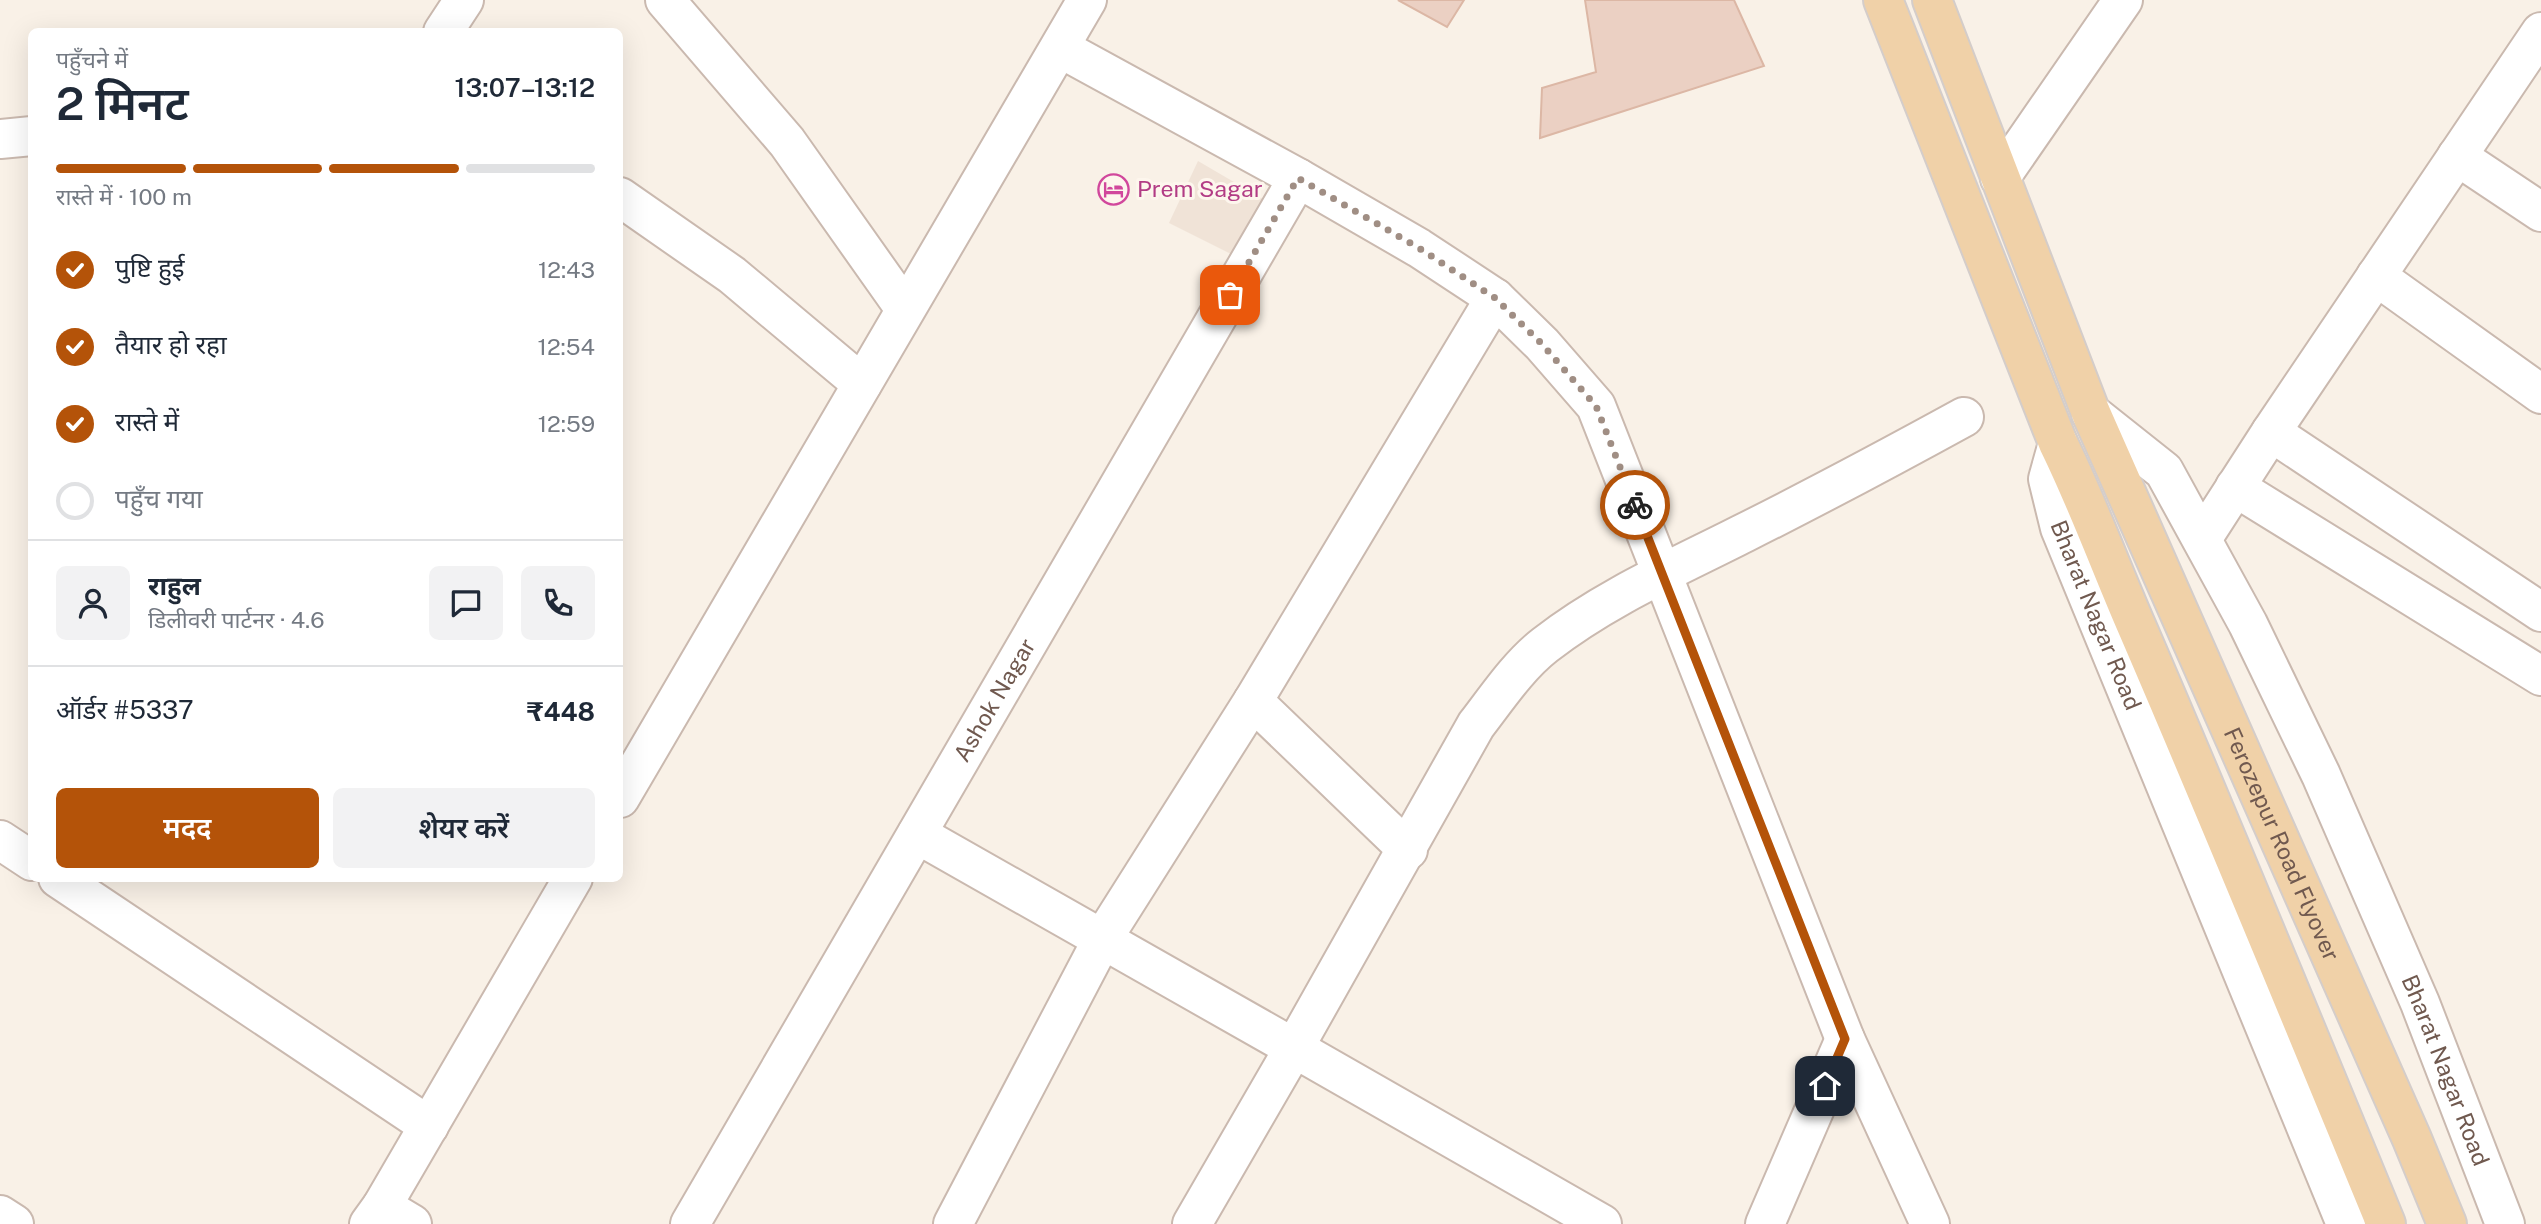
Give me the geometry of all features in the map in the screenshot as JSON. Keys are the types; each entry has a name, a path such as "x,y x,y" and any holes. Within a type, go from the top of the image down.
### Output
{"main road":[{"path":"1883,0 2058,443"},
{"path":"1931,0 2091,413"},
{"name":"Ferozepur Road Flyover","path":"2091,413 2412,1139 2447,1224"},
{"name":"Ferozepur Road Flyover","path":"2058,443 2077,481 2177,717 2386,1224"}],"street":[{"path":"446,28 464,0"},
{"path":"666,0 787,142 905,309"},
{"path":"623,793 1087,0"},
{"path":"2000,178 2123,0"},
{"path":"2202,539 2271,432 2541,32"},
{"path":"1060,48 1298,178 1419,248 1495,298 1542,344 1596,406 1845,1039 1930,1224"},
{"path":"0,139 28,136"},
{"path":"2458,156 2541,212"},
{"name":"Ashok Nagar","path":"690,1224 1298,178"},
{"path":"623,200 732,275 862,384"},
{"path":"2376,276 2541,394"},
{"path":"953,1224 1103,938 1253,701 1495,298"},
{"name":"Bharat Nagar Road","path":"2091,413 2164,471 2248,624 2326,787 2420,1003 2505,1224"},
{"path":"1192,1224 1408,850 1476,725 1543,646 1590,615 1662,575 1826,493 1964,417"},
{"path":"2271,432 2541,611"},
{"name":"Bharat Nagar Road","path":"2058,443 2048,479 2060,528 2346,1224"},
{"path":"2235,486 2541,676"},
{"path":"1253,701 1408,850"},
{"path":"917,834 1602,1224"},
{"path":"0,840 28,858"},
{"path":"64,882 429,1126"},
{"path":"388,1218 429,1126 571,882"},
{"path":"1765,1224 1845,1039"},
{"path":"0,1215 14,1224"}],"shaded area":[{"path":"1198,161 1275,206 1243,260 1169,223"}],"building":[{"path":"1398,0 1464,0 1447,27"},
{"path":"1585,0 1734,0 1764,66 1540,138 1542,88 1596,72"}],"way so far":[{"path":"1230,295 1298,178 1419,248 1495,298 1542,344 1596,406 1635,505"}],"place":[{"name":"Prem Sagar","path":"1114,189"}],"route":[{"path":"1635,505 1845,1039 1825,1086"}]}
